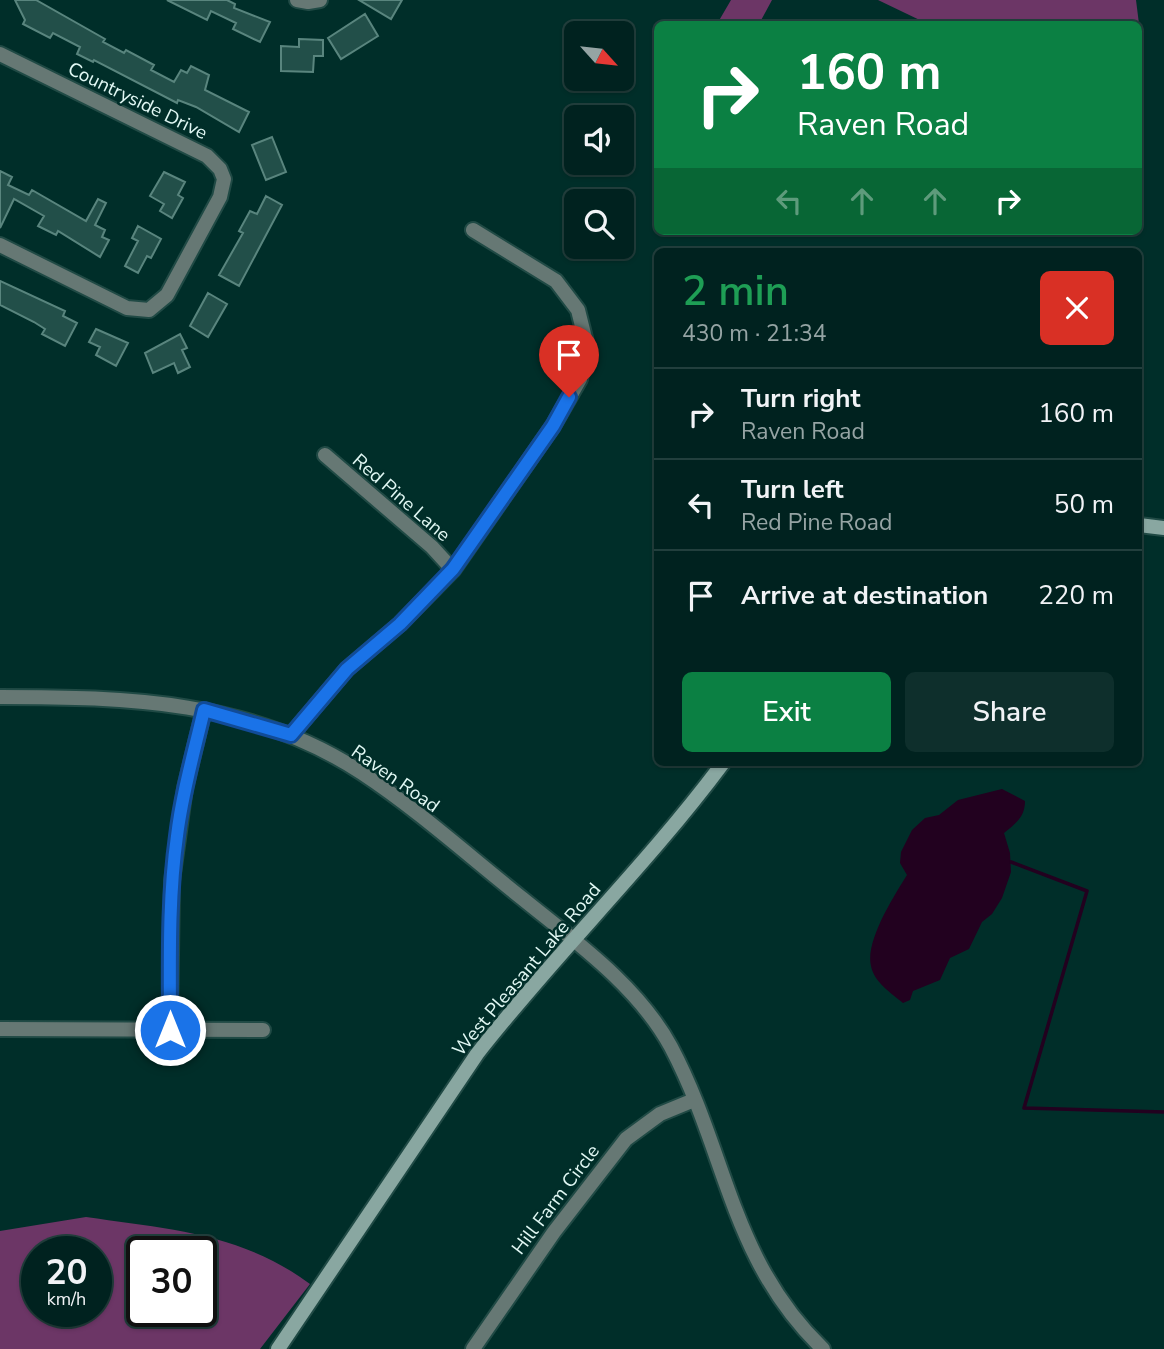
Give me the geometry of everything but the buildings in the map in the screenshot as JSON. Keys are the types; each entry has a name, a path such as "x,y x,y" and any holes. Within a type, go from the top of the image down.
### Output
{"street":[{"path":"297,0 319,0"},
{"name":"Countryside Drive","path":"0,54 207,156 220,169 224,179 220,197 167,295 149,310 131,309 0,245"},
{"path":"291,735 347,669 400,624 453,569 553,426 580,380 587,346 578,310 556,281 473,230"},
{"name":"Red Pine Lane","path":"325,455 432,547 453,569"},
{"path":"1142,525 1164,528"},
{"name":"Raven Road","path":"0,697 137,699 204,710 291,735 360,772 430,824 573,940"},
{"path":"170,1030 170,928 176,846 185,788 204,710"},
{"name":"West Pleasant Lake Road","path":"278,1349 477,1054 682,817 721,766"},
{"path":"573,940 620,983 654,1020 681,1067 754,1257 787,1310 823,1349"},
{"path":"0,1029 263,1030"},
{"name":"Hill Farm Circle","path":"473,1349 554,1232 626,1139 660,1114 694,1100"}],"shaded area":[{"path":"731,0 772,0 761,21 719,21"},
{"path":"878,0 1136,0 1139,21 922,21"},
{"path":"1002,789 1025,801 1025,807 1022,816 1004,833 1010,853 1011,872 1002,898 992,914 982,922 969,949 950,958 940,980 913,991 910,1000 903,1003 876,977 870,956 876,932 907,875 900,863 901,852 912,830 925,818 939,815 958,800"},
{"path":"86,1217 203,1236 126,1236 126,1327 217,1327 217,1240 258,1254 310,1284 260,1349 0,1349 0,1231"}],"waterway":[{"path":"1011,862 1087,891 1024,1108 1164,1112"}],"route":[{"path":"170,1030 170,928 174,858 185,788 204,710 291,735 347,669 400,624 453,569 553,426 569,397"}]}
